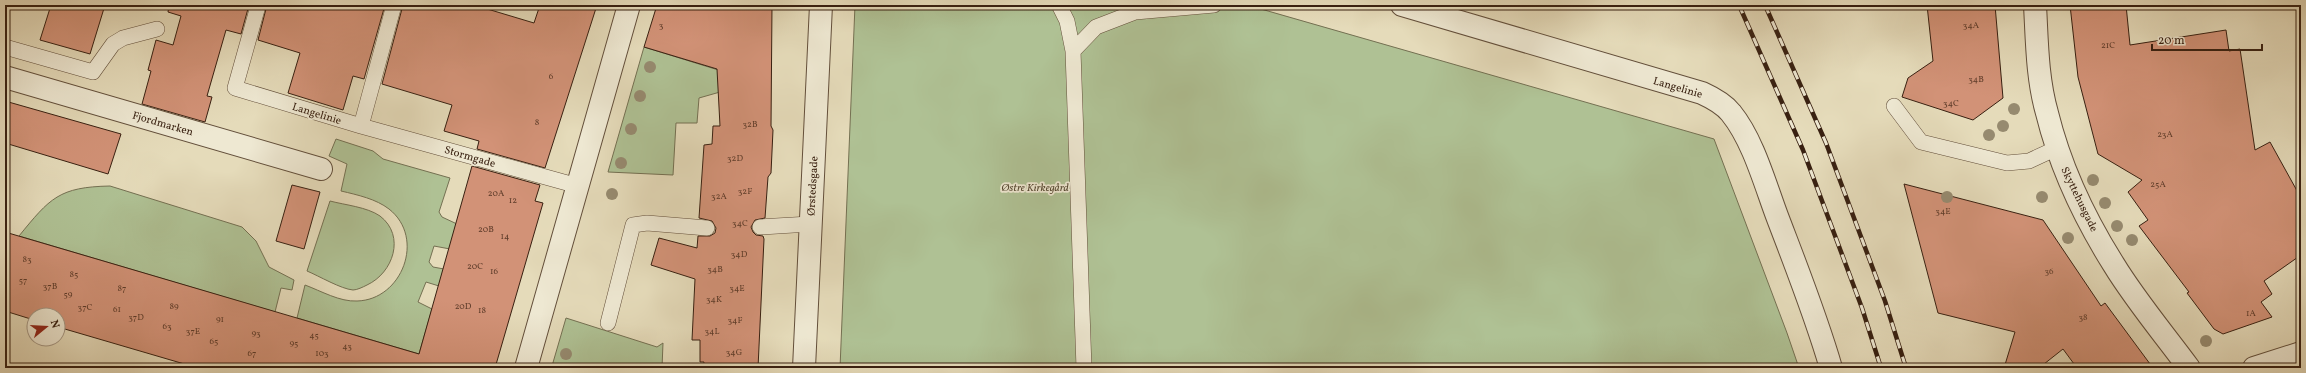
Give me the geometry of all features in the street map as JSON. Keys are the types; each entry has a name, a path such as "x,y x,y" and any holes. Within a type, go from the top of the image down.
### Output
{"street":[{"path":"526,368 629,5"},
{"name":"Ørstedsgade","path":"804,368 820,5"},
{"name":"Langelinie","path":"1402,5 1702,93 1715,99 1731,113 1745,136 1763,178 1822,338 1831,368"},
{"name":"Skyttehusgade","path":"2035,5 2040,76 2046,112 2057,148 2087,216 2114,265 2188,368"},
{"name":"Fjordmarken","path":"5,77 321,169"},
{"path":"2254,368 2301,353"}],"lane":[{"path":"362,126 394,5"},
{"path":"1059,5 1067,21 1073,51 1084,368"},
{"path":"1073,51 1096,27 1135,12 1214,5"},
{"name":"Langelinie","path":"258,6 234,88 362,126"},
{"path":"5,47 93,72 113,44 123,38 157,29"},
{"path":"1894,106 1921,142 2007,163 2029,161 2057,148"},
{"name":"Stormgade","path":"362,126 578,186"},
{"path":"608,323 633,225 647,223 707,228"},
{"path":"760,227 810,224"}],"green space":[{"name":"Østre Kirkegård","path":"855,5 1247,5 1714,139 1799,368 840,368"},
{"path":"644,47 728,73 727,90 699,98 697,123 676,123 673,175 608,172"},
{"path":"336,139 373,151 383,159 450,178 439,212 442,217 457,224 450,249 434,246 429,262 433,267 444,269 439,286 426,282 418,302 432,309 419,354 297,318 305,285 344,300 357,301 373,298 386,290 397,279 404,266 407,251 406,235 400,221 389,209 373,200 341,191 347,164 329,156"},
{"path":"110,186 242,227 256,241 269,267 294,280 292,290 281,288 275,312 19,236 39,212 57,197 67,192 79,189"},
{"path":"330,201 362,208 375,213 388,224 393,234 393,254 384,272 367,285 358,289 353,290 342,287 307,271"},
{"path":"566,318 657,347 663,343 662,368 557,368 552,366"}],"building":[{"path":"51,5 105,5 90,54 40,40"},
{"path":"169,5 249,5 241,34 226,30 207,96 212,97 205,122 142,104 151,71 148,70 156,40 173,45 181,16 168,12"},
{"path":"267,5 385,5 364,79 353,76 343,110 288,93 300,53 258,40"},
{"path":"403,5 474,5 534,23 540,5 597,5 545,168 477,149 479,141 444,131 452,105 382,84"},
{"path":"657,5 772,5 771,126 773,130 771,173 768,177 765,218 755,220 751,227 756,235 763,236 764,239 758,368 703,368 704,362 700,362 700,340 692,340 695,279 651,265 659,238 697,248 698,236 710,236 715,233 716,228 712,221 699,218 704,145 712,144 713,126 720,126 717,69 644,47"},
{"path":"1927,5 1995,5 2003,98 1973,120 1902,97 1908,78 1933,61"},
{"path":"2070,5 2126,5 2130,45 2226,30 2229,51 2240,49 2255,150 2270,142 2301,198 2301,255 2264,281 2272,294 2261,302 2272,317 2223,334 2214,329 2187,293 2189,292 2139,226 2148,220 2128,192 2142,180 2098,154 2078,77"},
{"path":"5,101 121,134 108,174 5,143"},
{"path":"472,166 540,185 535,201 543,203 495,368 198,368 66,329 66,307 26,307 26,318 5,311 5,232 419,354"},
{"path":"1904,184 2043,220 2101,306 2105,303 2153,368 2077,368 2063,349 2039,368 2004,368 2015,332 1938,313"},
{"path":"292,185 320,192 304,249 276,241"}],"railway":[{"path":"1739,5 1803,150 1862,308 1881,368"},
{"path":"1765,5 1826,143 1885,301 1906,368"}]}
